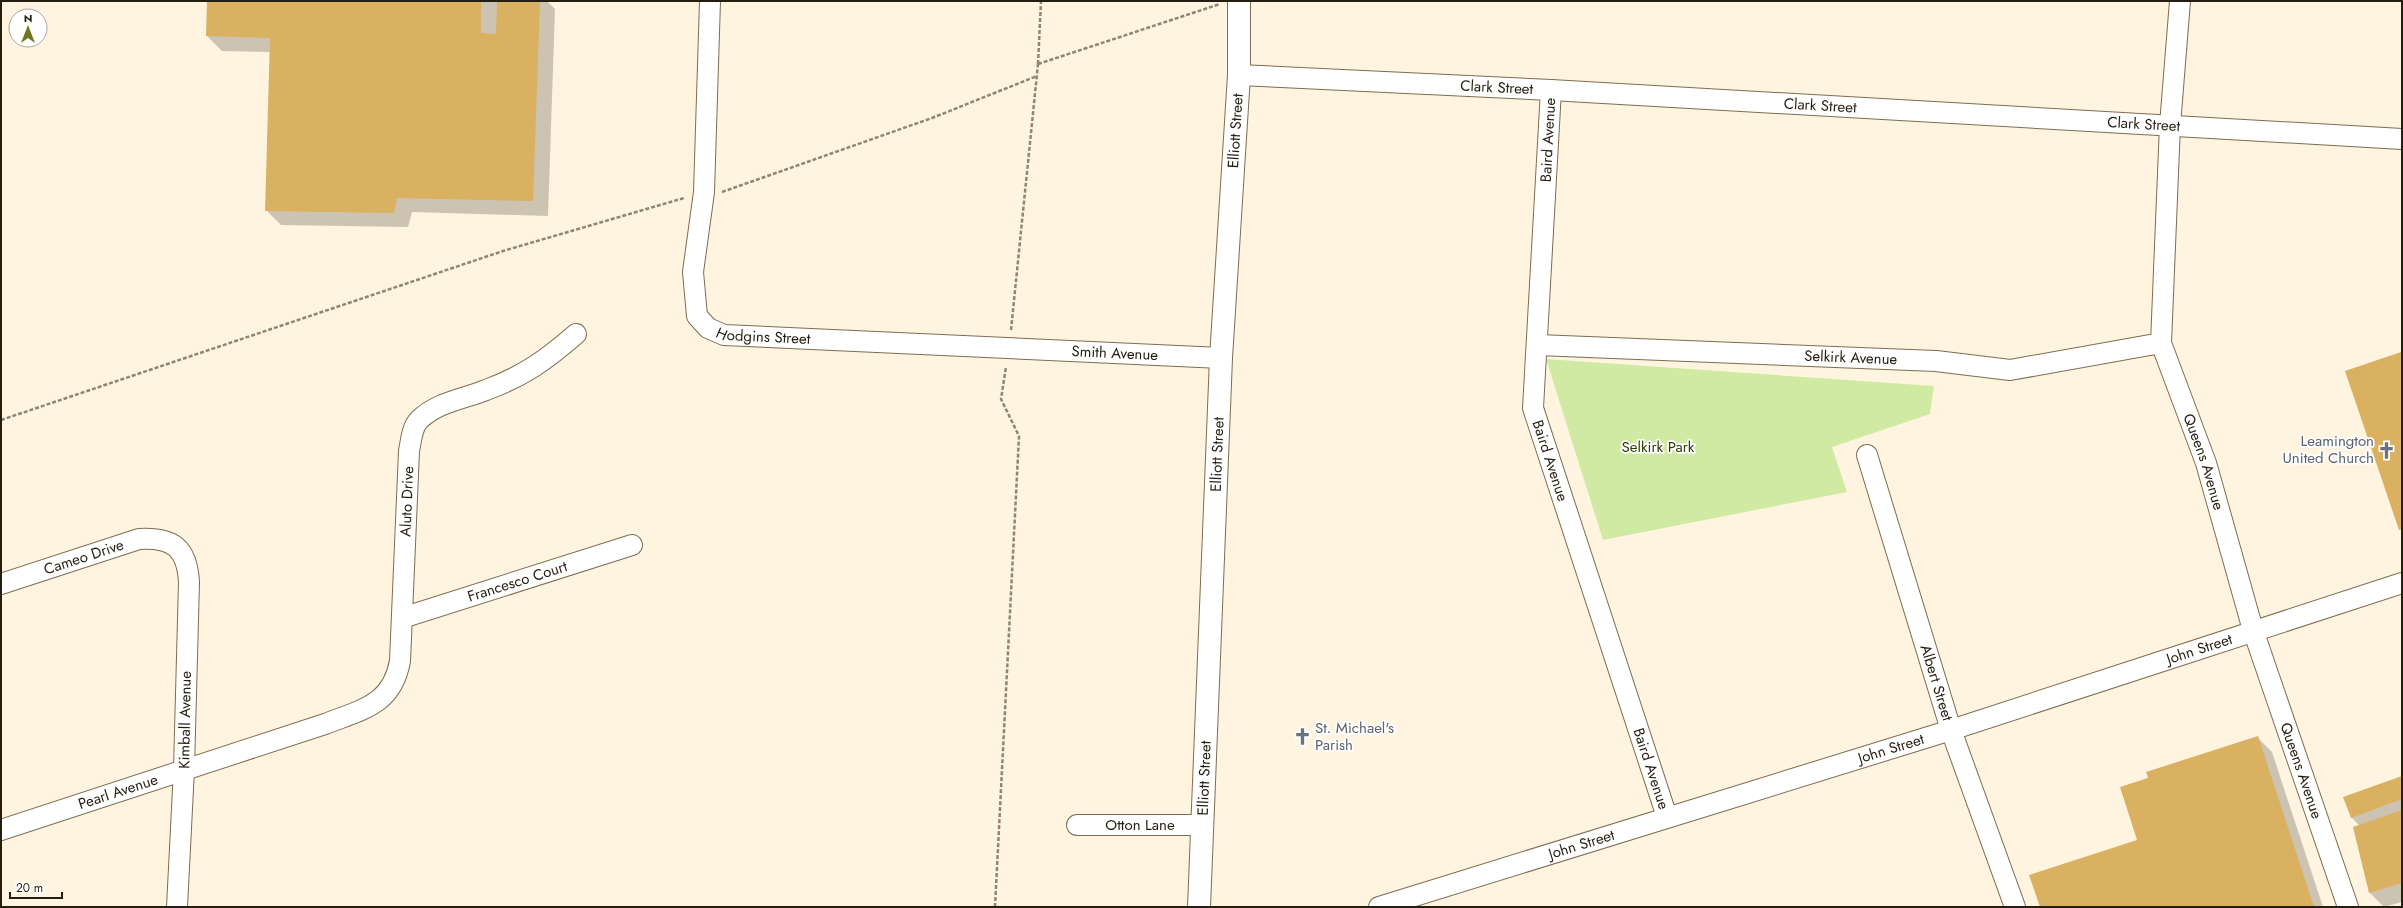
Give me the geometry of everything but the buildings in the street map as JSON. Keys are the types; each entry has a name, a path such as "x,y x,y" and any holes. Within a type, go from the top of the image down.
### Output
{"street":[{"name":"Hodgins Street","path":"710,1 704,192 693,272 697,316 708,328 724,335 1009,348"},
{"name":"Queens Avenue","path":"2180,1 2170,126 2161,343 2206,463 2253,630 2348,907"},
{"name":"Elliott Street","path":"1198,907 1203,825 1221,358 1238,75 1231,2"},
{"name":"Clark Street","path":"1238,75 1551,90 2402,139"},
{"name":"Baird Avenue","path":"1551,90 1538,345 1533,408 1667,817"},
{"name":"Aluto Drive","path":"325,724 359,711 385,696 397,676 400,661 409,451 412,436 418,421 431,410 486,390 523,374 546,361 576,334"},
{"name":"Selkirk Avenue","path":"1538,345 1936,361 2010,370 2161,343"},
{"name":"Smith Avenue","path":"1009,348 1221,358"},
{"name":"Albert Street","path":"1867,455 1951,730 2015,907"},
{"name":"Cameo Drive","path":"1,584 139,540 153,538 168,541"},
{"name":"Kimball Avenue","path":"168,541 182,551 188,565 184,769 177,907"},
{"name":"Francesco Court","path":"402,618 632,545"},
{"name":"John Street","path":"1380,907 1951,730 2253,630 2402,583"},
{"name":"Pearl Avenue","path":"1,830 325,724"},
{"name":"Otton Lane","path":"1077,825 1203,825"}],"path":[{"path":"995,907 1019,436 1001,399 1009,348 1037,76 1041,1"},
{"path":"1038,64 1231,2"},
{"path":"1,420 503,251 704,192 721,192 932,118 1037,76"}],"green space":[{"name":"Selkirk Park","path":"1546,359 1934,386 1930,414 1832,447 1847,492 1603,540"}],"place":[{"name":"Leamington United Church","path":"2387,450"},
{"name":"St. Michael's Parish","path":"1302,737"}]}
